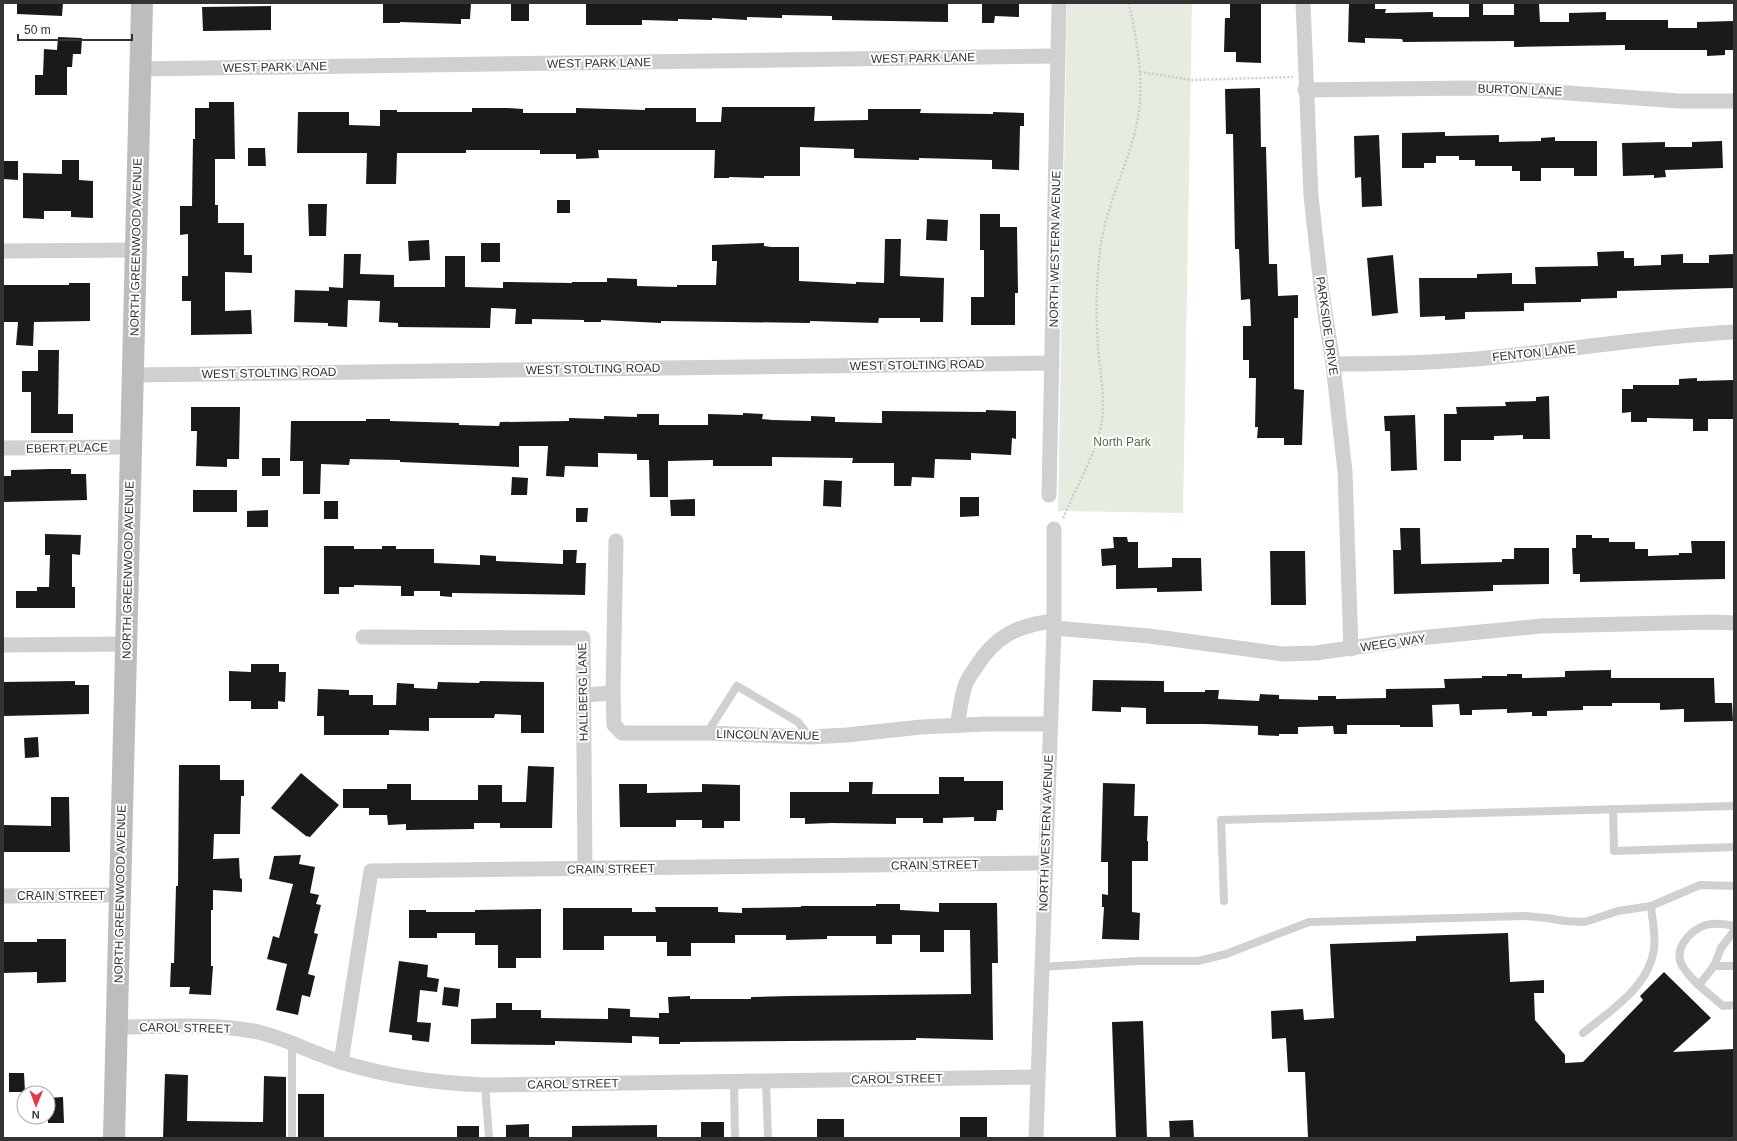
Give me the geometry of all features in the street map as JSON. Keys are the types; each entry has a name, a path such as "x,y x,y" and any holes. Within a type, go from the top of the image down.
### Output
{"main road":[{"name":"NORTH GREENWOOD AVENUE","path":"114,1138 142,3"}],"street":[{"name":"NORTH WESTERN AVENUE","path":"1049,495 1059,3"},
{"name":"PARKSIDE DRIVE","path":"1303,3 1305,84 1311,196 1321,286 1333,364 1345,472 1352,649"},
{"name":"WEST PARK LANE","path":"140,69 1058,56"},
{"name":"BURTON LANE","path":"1305,84 1514,89 1679,101 1734,101"},
{"path":"3,251 136,250"},
{"name":"FENTON LANE","path":"1333,364 1384,364 1495,358 1664,337 1734,332"},
{"name":"WEST STOLTING ROAD","path":"133,375 1052,363"},
{"name":"EBERT PLACE","path":"3,448 131,447"},
{"name":"NORTH WESTERN AVENUE","path":"1036,1138 1044,863 1054,624 1054,533"},
{"name":"LINCOLN AVENUE","path":"616,541 613,693 614,725 622,733 707,733 810,737 957,725 1050,724"},
{"name":"WEEG WAY","path":"1054,624 1283,654 1316,653 1352,649 1419,638 1541,626 1714,622 1734,623"},
{"path":"957,725 965,685 982,658 998,640 1015,629 1038,623 1054,624"},
{"name":"HALLBERG LANE","path":"363,637 584,638 585,869"},
{"path":"3,645 126,644"},
{"path":"584,695 613,693"},
{"name":"CRAIN STREET","path":"341,1062 371,871 1044,863"},
{"name":"CRAIN STREET","path":"3,896 120,895"},
{"name":"CAROL STREET","path":"116,1027 226,1027 254,1032 292,1043 341,1062 382,1073 417,1080 485,1085 1038,1077"}],"lane":[{"path":"707,733 737,686 798,722 810,737"},
{"path":"1224,901 1221,820 1734,806"},
{"path":"1613,809 1614,851 1734,847"},
{"path":"1041,967 1137,961 1198,961 1226,954 1309,922 1525,916 1585,922 1618,911 1650,906 1700,886 1734,886"},
{"path":"1583,1033 1628,996 1650,968 1655,948 1650,906"},
{"path":"1734,926 1720,924 1706,925 1682,943 1680,958 1683,967 1699,985 1723,1006 1734,1005"},
{"path":"1699,985 1714,966 1721,948 1734,930"},
{"path":"1714,966 1734,966"},
{"path":"292,1043 292,1138"},
{"path":"766,1081 768,1138"},
{"path":"734,1082 735,1138"},
{"path":"485,1085 489,1138"}],"path":[{"path":"1054,533 1087,465 1102,420 1097,304 1100,249 1105,227 1137,122 1140,97 1140,72 1129,3"},
{"path":"1140,72 1193,80 1305,84"}],"green space":[{"name":"North Park","path":"1067,3 1192,3 1183,513 1058,511"}],"building":[{"path":"17,3 63,3 62,16 17,14"},
{"path":"383,3 471,3 470,19 461,19 461,24 400,22 383,23"},
{"path":"511,3 529,3 529,21 511,21"},
{"path":"586,3 948,3 948,22 832,20 832,16 782,15 782,18 747,17 747,20 712,18 712,20 678,19 678,21 642,20 642,25 586,25"},
{"path":"982,3 1019,3 1019,17 995,16 994,23 982,23"},
{"path":"1230,3 1261,3 1261,63 1236,62 1236,52 1224,52 1225,18 1230,18"},
{"path":"1349,3 1375,3 1375,9 1386,9 1385,13 1433,12 1433,17 1469,17 1469,3 1483,3 1483,15 1514,15 1514,4 1539,4 1540,22 1569,22 1569,13 1606,12 1606,20 1668,20 1668,28 1697,28 1697,22 1734,21 1734,50 1725,50 1725,55 1707,56 1707,50 1625,50 1625,45 1514,47 1514,41 1403,42 1402,39 1365,38 1365,43 1348,42"},
{"path":"271,6 271,30 203,31 202,7"},
{"path":"58,37 82,38 81,54 73,54 72,67 67,67 67,95 35,95 35,75 43,75 44,49 57,50"},
{"path":"1260,88 1261,147 1266,147 1269,264 1277,264 1278,296 1298,295 1298,318 1294,318 1294,389 1304,390 1302,445 1284,445 1284,438 1257,438 1258,427 1255,427 1256,378 1249,378 1249,360 1243,360 1243,326 1251,326 1250,299 1241,300 1239,249 1235,249 1233,134 1226,134 1225,89"},
{"path":"209,102 234,102 235,159 215,159 215,205 218,205 218,223 244,223 244,255 252,255 252,273 225,272 225,311 251,310 252,334 191,335 191,301 182,301 182,276 188,276 188,234 180,235 180,206 192,206 195,108 209,108"},
{"path":"722,107 815,107 814,121 868,120 868,109 921,109 920,113 1024,113 1024,126 1020,126 1019,170 992,169 992,160 854,158 854,149 800,147 800,176 714,178 715,150 598,150 599,158 576,159 576,154 540,154 540,150 466,150 466,153 397,153 396,184 366,184 367,153 297,153 298,112 349,112 349,125 380,126 380,110 397,110 397,112 472,112 472,108 507,108 523,109 523,113 576,113 576,108 645,110 645,108 696,108 696,122 721,122"},
{"path":"1445,132 1445,136 1499,135 1499,142 1541,141 1541,138 1555,137 1555,141 1597,141 1597,176 1574,176 1574,168 1541,168 1541,181 1520,181 1520,171 1512,171 1512,166 1475,166 1475,160 1459,160 1459,156 1436,156 1436,163 1424,163 1424,168 1402,168 1402,133"},
{"path":"1379,135 1382,206 1362,207 1361,177 1355,178 1354,136"},
{"path":"1722,141 1723,168 1665,170 1666,177 1654,178 1654,175 1623,176 1622,143 1665,142 1665,147 1692,147 1692,142"},
{"path":"248,148 265,148 266,166 248,166"},
{"path":"62,160 79,160 79,180 93,181 93,218 71,217 71,211 44,211 44,219 23,218 23,173 62,174"},
{"path":"3,161 18,161 18,180 3,179"},
{"path":"557,200 570,200 570,213 557,213"},
{"path":"308,204 327,204 326,236 309,236"},
{"path":"980,214 1000,214 1000,227 1017,227 1018,293 1015,293 1015,325 971,325 971,297 984,297 984,250 980,250"},
{"path":"927,219 948,220 947,241 926,240"},
{"path":"885,239 901,239 900,276 944,278 943,322 920,322 920,318 879,318 878,323 810,321 810,323 661,321 661,323 601,320 601,322 584,322 584,320 532,319 532,324 515,324 516,309 491,308 490,328 398,327 398,323 379,322 380,301 348,300 347,327 328,326 328,323 294,322 295,290 329,291 329,287 343,288 344,254 361,254 360,274 394,275 394,287 445,287 445,256 465,256 465,287 503,288 503,282 607,282 607,278 637,279 637,286 677,287 677,285 716,285 717,261 712,261 712,245 764,243 764,246 771,247 799,247 799,281 856,284 856,282 884,283"},
{"path":"429,240 430,260 409,261 408,241"},
{"path":"481,243 500,243 500,262 481,262"},
{"path":"1624,251 1624,258 1634,258 1634,266 1661,265 1661,255 1683,254 1683,263 1709,263 1709,255 1734,254 1734,288 1617,291 1617,298 1581,299 1581,302 1524,303 1524,311 1465,312 1465,319 1445,320 1445,316 1420,317 1419,278 1477,278 1477,274 1512,273 1512,284 1536,284 1535,267 1598,266 1597,252"},
{"path":"1393,255 1398,313 1372,316 1367,258"},
{"path":"69,283 90,283 90,321 34,322 33,346 16,345 18,322 3,322 3,285 69,285"},
{"path":"38,350 59,350 58,414 73,414 73,433 31,433 31,392 22,392 22,371 38,371"},
{"path":"1697,378 1697,381 1734,380 1734,419 1708,419 1708,431 1693,431 1693,419 1647,418 1647,422 1631,422 1631,412 1622,413 1622,389 1633,389 1633,385 1679,385 1679,379"},
{"path":"1549,396 1550,439 1523,439 1523,435 1494,436 1494,440 1461,440 1461,461 1444,461 1444,414 1457,414 1456,407 1506,406 1505,402 1536,401 1536,397"},
{"path":"191,407 240,407 239,459 227,459 227,467 196,466 197,431 191,431"},
{"path":"986,410 1016,411 1016,439 1012,438 1011,455 971,453 971,460 935,459 934,478 912,477 911,486 894,486 894,463 852,463 853,458 772,457 772,466 713,466 713,460 668,461 668,497 650,497 649,460 637,460 637,454 598,453 598,467 565,466 564,477 546,476 548,446 519,446 519,467 400,462 400,460 350,459 349,465 321,464 320,494 303,494 303,461 290,461 291,421 366,421 366,419 390,419 390,421 499,426 500,422 569,421 569,418 604,419 604,416 637,417 637,414 659,414 659,425 708,425 708,414 743,415 743,413 763,414 762,419 773,420 811,421 811,416 835,417 835,422 882,423 882,411 986,412"},
{"path":"1415,415 1417,470 1391,471 1390,431 1385,431 1384,416"},
{"path":"262,458 280,458 280,476 262,476"},
{"path":"71,469 71,474 86,474 87,500 3,502 3,476 11,476 11,470"},
{"path":"512,477 528,478 527,495 511,495"},
{"path":"824,480 842,481 841,507 823,506"},
{"path":"193,490 237,490 237,512 193,512"},
{"path":"960,497 979,497 979,516 960,517"},
{"path":"695,499 695,516 671,516 670,500"},
{"path":"324,501 338,501 338,519 324,519"},
{"path":"576,508 588,508 587,522 576,522"},
{"path":"268,510 268,527 247,527 247,511"},
{"path":"1400,528 1420,528 1421,564 1502,562 1502,559 1514,559 1514,548 1549,548 1549,584 1493,585 1493,591 1394,594 1393,550 1401,550"},
{"path":"45,534 81,535 80,555 72,554 72,587 75,587 75,608 16,608 16,591 37,591 37,587 49,587 50,555 45,555"},
{"path":"1576,535 1592,535 1592,538 1609,538 1609,542 1635,542 1635,549 1648,549 1648,556 1692,553 1691,541 1725,541 1725,579 1580,582 1580,574 1573,574 1572,548 1576,548"},
{"path":"1113,537 1127,537 1128,542 1138,542 1138,568 1172,567 1172,558 1201,558 1202,591 1157,592 1157,588 1116,589 1116,565 1102,566 1101,549 1114,548"},
{"path":"324,546 354,546 354,549 382,549 382,546 396,546 396,549 434,549 434,563 480,565 480,555 496,556 496,561 563,564 563,550 577,550 576,563 586,563 585,595 452,593 452,597 440,596 440,591 414,591 414,596 401,596 401,586 354,585 354,587 339,587 339,594 324,594"},
{"path":"1270,551 1305,551 1306,605 1271,605"},
{"path":"251,664 279,664 279,672 286,672 285,702 278,701 278,709 251,709 251,701 229,701 229,671 251,672"},
{"path":"1611,670 1611,678 1714,678 1715,703 1732,703 1733,721 1684,722 1684,709 1660,710 1660,703 1612,703 1612,706 1583,706 1583,710 1547,711 1547,716 1532,716 1532,712 1507,713 1507,709 1472,710 1472,715 1460,715 1459,704 1432,705 1433,727 1400,727 1400,725 1347,725 1347,734 1334,734 1333,726 1298,727 1298,734 1279,734 1279,736 1258,735 1258,726 1146,724 1146,708 1121,707 1121,712 1092,711 1093,680 1164,681 1164,692 1205,692 1205,690 1219,690 1218,699 1259,701 1260,694 1279,695 1279,699 1318,700 1318,696 1336,696 1336,699 1386,698 1386,689 1445,688 1444,679 1482,678 1482,676 1507,676 1507,674 1522,674 1522,678 1565,677 1565,671"},
{"path":"75,681 75,685 89,685 89,714 3,716 3,682"},
{"path":"480,681 544,682 544,733 521,733 521,715 495,714 494,718 429,718 429,731 389,730 389,735 324,735 324,716 317,716 318,689 349,690 349,695 373,695 373,705 396,705 397,683 414,684 414,688 437,689 438,682 479,683"},
{"path":"38,737 39,757 25,758 24,738"},
{"path":"179,765 220,765 220,780 244,780 244,796 241,796 240,834 214,834 213,859 239,858 242,892 213,890 213,910 211,910 211,966 213,966 211,995 189,994 190,987 170,987 171,963 174,963 176,886 178,886"},
{"path":"528,766 554,767 552,828 500,828 500,823 474,823 474,829 406,830 406,824 388,825 387,815 369,815 369,808 343,808 343,789 387,789 387,784 411,784 411,800 478,800 478,785 502,785 502,802 526,802"},
{"path":"301,773 339,805 310,837 306,836 271,808"},
{"path":"939,777 964,777 964,781 1003,781 1003,810 997,810 996,821 974,821 974,817 943,818 943,823 923,823 923,818 896,818 896,824 805,824 805,818 790,818 790,792 849,792 849,782 873,782 872,794 939,794"},
{"path":"1103,783 1135,784 1134,816 1148,816 1148,861 1132,861 1132,912 1140,913 1139,940 1102,939 1104,907 1102,907 1102,894 1108,895 1108,862 1101,862"},
{"path":"619,784 647,784 647,793 702,792 702,784 740,785 740,821 724,821 724,828 702,828 702,820 676,820 676,827 620,827"},
{"path":"51,797 69,797 70,852 3,852 3,825 51,826"},
{"path":"301,855 299,864 315,867 310,893 319,895 316,904 321,905 314,933 318,934 308,974 315,976 310,997 302,995 298,1015 276,1010 287,964 267,959 273,936 279,938 293,884 269,879 274,856"},
{"path":"939,903 997,903 998,963 992,963 993,1040 916,1038 916,1040 680,1042 680,1044 659,1044 659,1037 632,1036 632,1043 555,1041 555,1045 471,1044 471,1019 496,1018 496,1003 512,1003 512,1010 541,1010 541,1018 608,1019 608,1008 630,1009 630,1017 659,1018 659,1013 669,1013 668,997 690,996 690,999 751,999 751,997 790,996 971,994 970,930 944,930 944,952 920,952 920,935 892,935 892,944 876,944 876,936 827,936 827,939 786,940 786,935 735,935 735,943 691,943 691,956 667,956 667,942 656,942 656,936 604,936 604,950 563,950 563,908 632,908 632,912 656,912 655,907 718,907 718,912 742,913 742,908 876,906 876,904 900,904 900,910 939,912"},
{"path":"541,909 541,958 516,958 516,968 498,968 498,945 475,945 475,933 437,933 437,938 409,938 409,910 426,910 426,912 475,912 475,910"},
{"path":"1508,933 1510,982 1544,980 1544,993 1534,993 1535,1020 1565,1055 1565,1063 1583,1062 1643,1000 1640,996 1664,972 1711,1018 1673,1052 1734,1049 1734,1138 1308,1138 1305,1072 1288,1072 1286,1038 1272,1039 1271,1011 1303,1009 1304,1020 1334,1018 1330,944 1416,941 1416,936"},
{"path":"37,939 66,939 66,982 37,983 37,972 3,973 3,942 37,942"},
{"path":"399,961 428,965 427,977 439,979 437,992 420,990 417,1022 431,1023 429,1042 412,1040 412,1035 389,1032"},
{"path":"444,987 460,989 458,1007 442,1005"},
{"path":"1143,1021 1147,1138 1116,1138 1112,1022"},
{"path":"9,1073 24,1073 25,1085 16,1085 16,1092 9,1092"},
{"path":"165,1074 188,1075 187,1121 263,1122 264,1076 286,1077 286,1138 163,1138"},
{"path":"298,1094 324,1094 324,1138 298,1138"},
{"path":"56,1097 63,1097 64,1123 56,1123"},
{"path":"960,1117 987,1117 987,1138 960,1138"},
{"path":"817,1119 844,1119 844,1138 817,1138"},
{"path":"1193,1120 1194,1138 1170,1138 1169,1121"},
{"path":"701,1122 724,1122 724,1138 701,1138"},
{"path":"529,1124 529,1138 506,1138 506,1125"},
{"path":"657,1125 657,1138 572,1138 572,1126"},
{"path":"457,1126 479,1126 479,1138 457,1138"}]}
